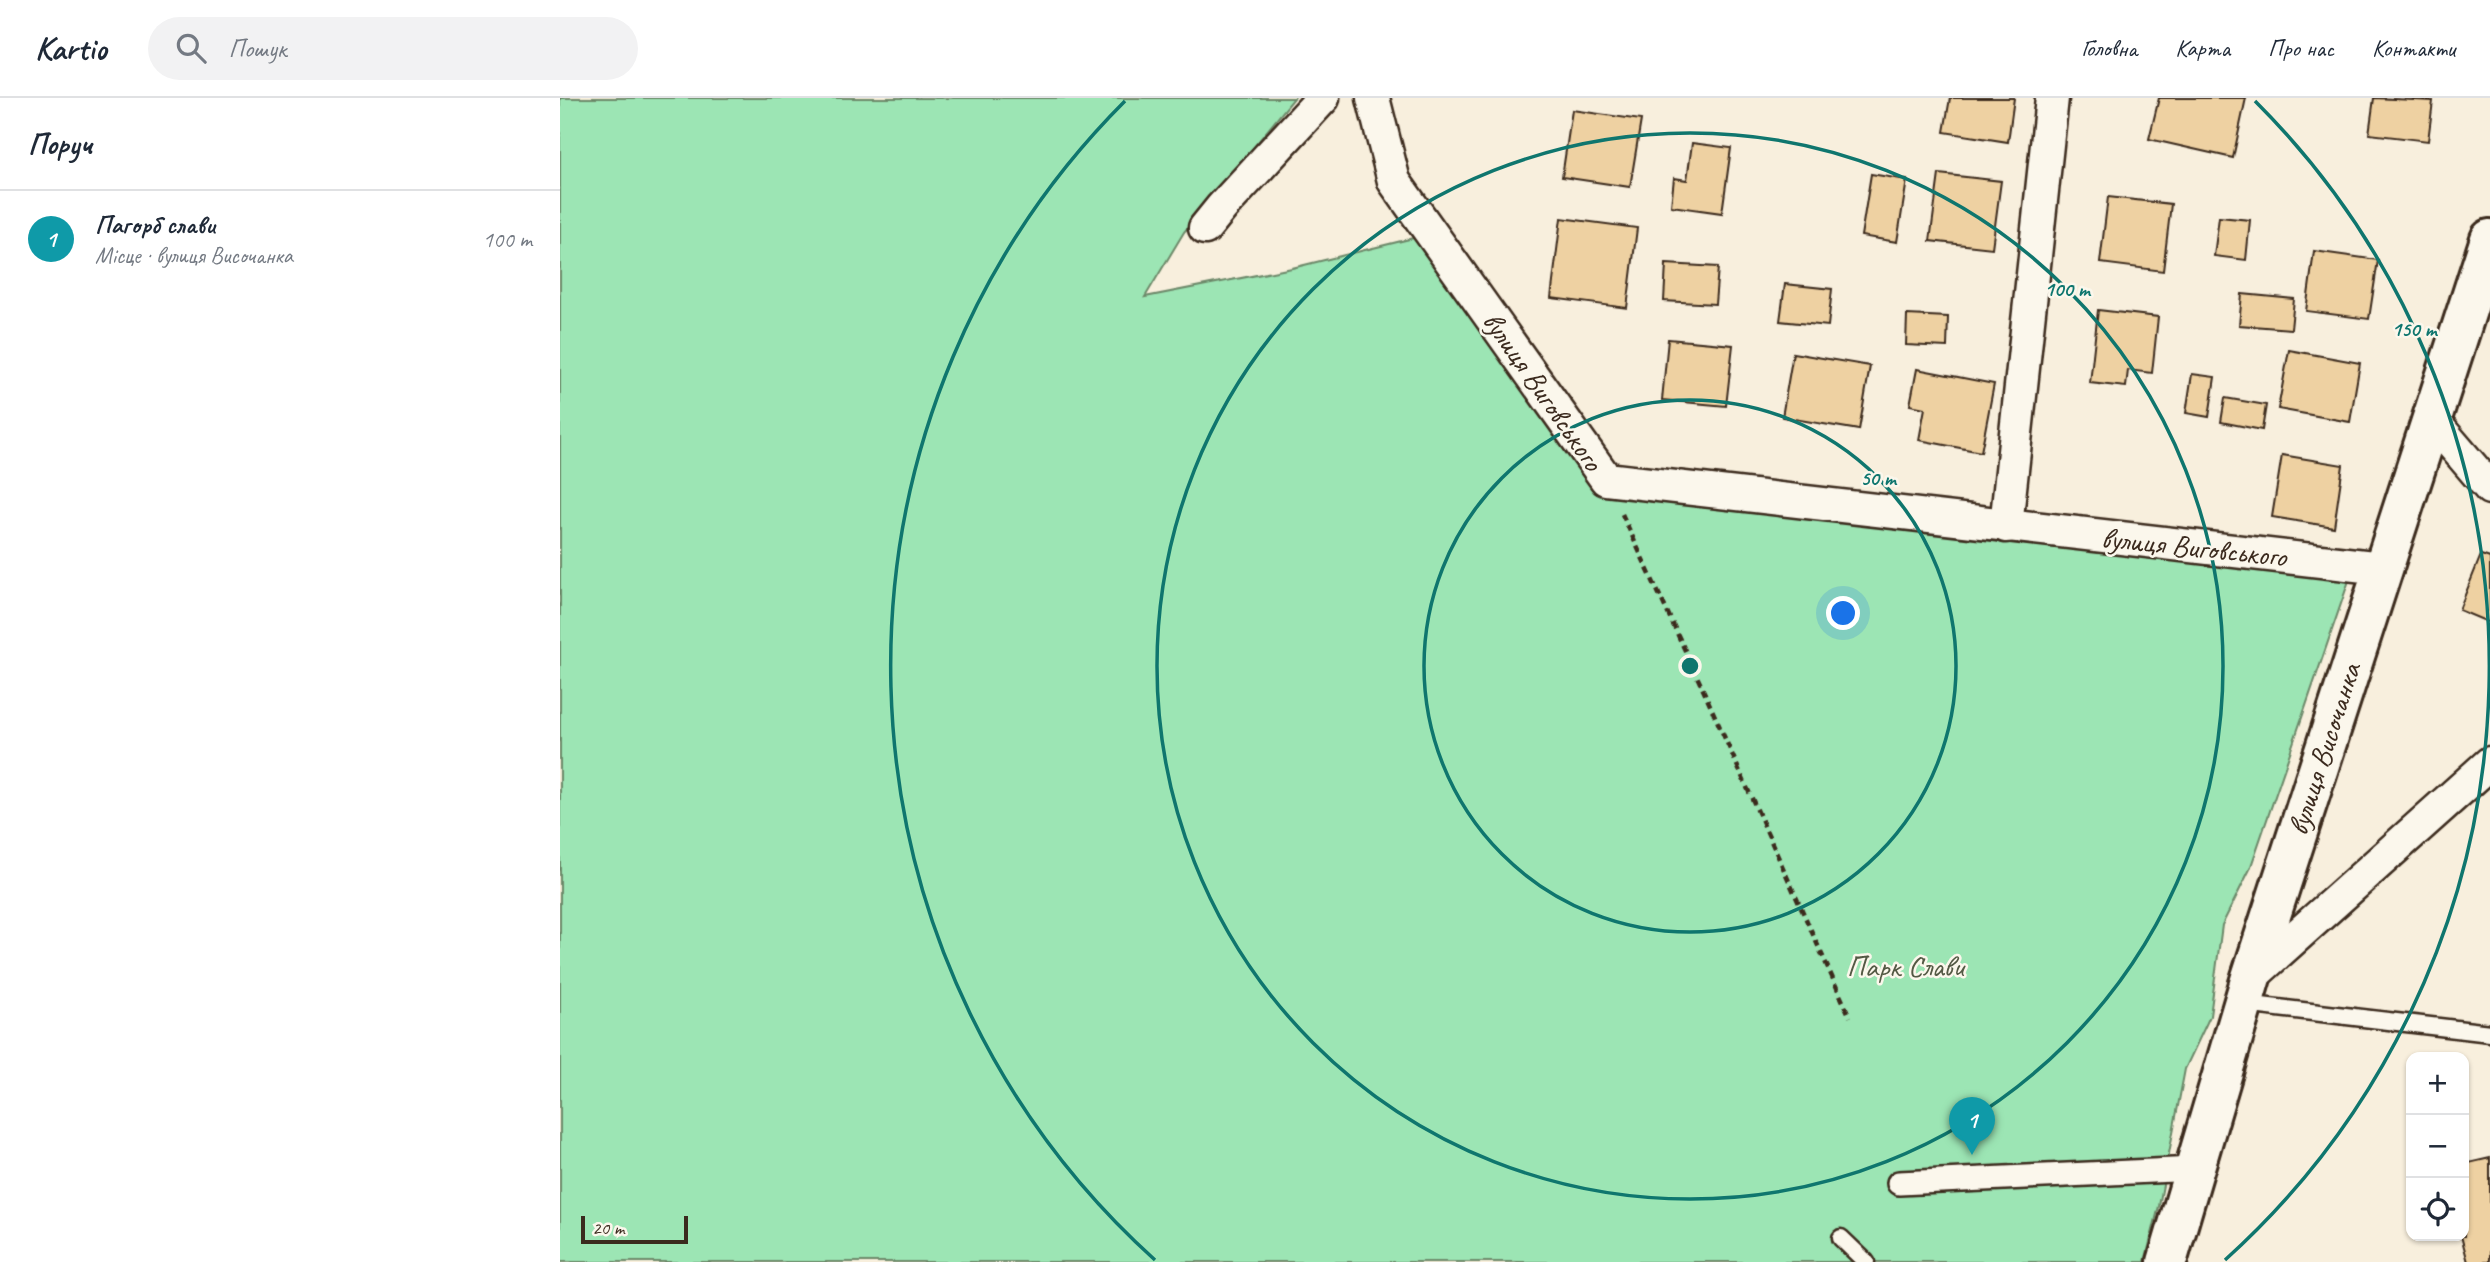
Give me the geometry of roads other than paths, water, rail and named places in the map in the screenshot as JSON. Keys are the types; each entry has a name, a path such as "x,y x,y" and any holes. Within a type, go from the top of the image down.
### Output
{"street":[{"path":"1205,228 1323,98"},
{"name":"вулиця Виговського","path":"1373,98 1394,181 1605,479 2382,568"},
{"path":"2006,526 2052,98"},
{"name":"вулиця Височанка","path":"2167,1262 2248,990 2490,239"},
{"path":"2431,419 2490,488"},
{"path":"2248,990 2490,763"},
{"path":"1899,1182 2194,1169"}],"lane":[{"path":"2248,990 2490,1033"},
{"path":"1841,1238 1866,1262"}],"place":[{"name":"Пагорб слави","path":"1972,1155"}],"park label":[{"name":"Парк Слави","path":"1905,966"}]}
